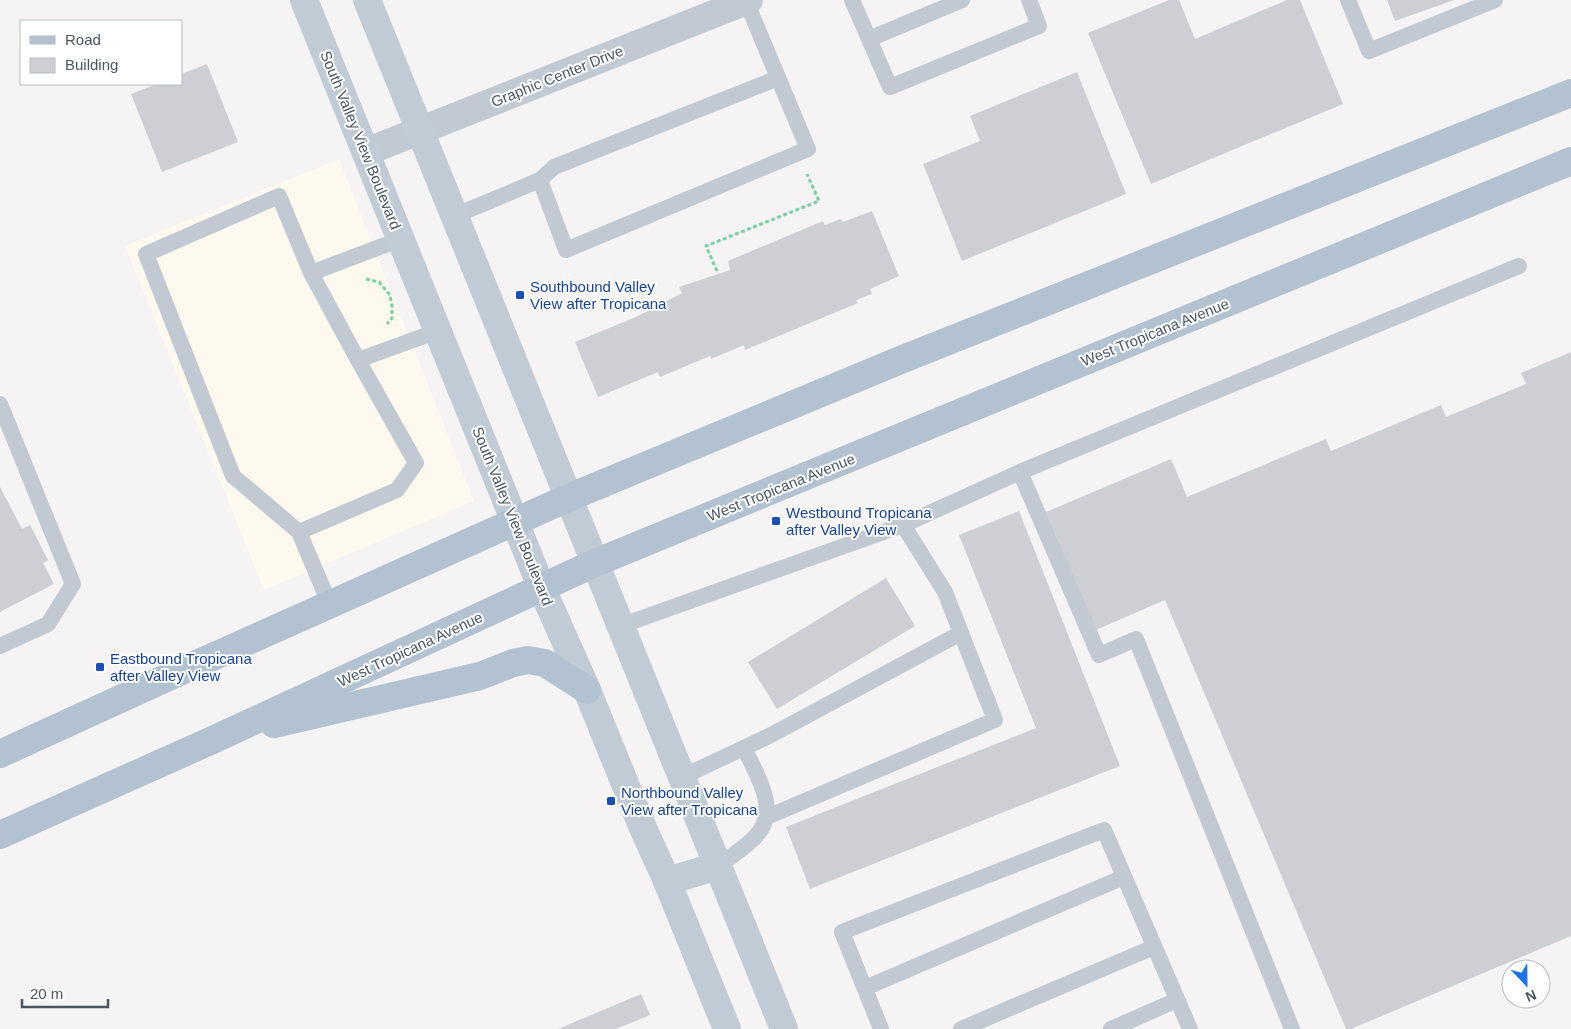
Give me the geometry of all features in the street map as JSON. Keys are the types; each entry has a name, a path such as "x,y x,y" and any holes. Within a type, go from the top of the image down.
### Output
{"main road":[{"name":"South Valley View Boulevard","path":"304,0 514,521 587,690 727,1029"},
{"path":"367,0 784,1029"},
{"path":"0,754 568,498 903,359 1571,93"},
{"name":"West Tropicana Avenue","path":"0,835 217,738 595,563 1571,161"},
{"path":"217,738 480,676 513,663 528,660 545,663 587,690"},
{"path":"667,881 718,866"}],"street":[{"name":"Graphic Center Drive","path":"366,152 747,1"}],"lane":[{"path":"852,0 890,88 1039,26 1029,0"},
{"path":"869,39 962,0"},
{"path":"1348,0 1369,51 1495,0"},
{"path":"540,180 566,250 808,148 747,1"},
{"path":"454,216 540,180 554,167 778,78"},
{"path":"299,532 397,490 416,462 310,273 279,196 146,254 233,476 299,532 330,605"},
{"path":"310,273 401,239"},
{"path":"620,626 903,525 1020,472 1519,266"},
{"path":"358,360 438,330"},
{"path":"0,404 73,584 48,624 0,646"},
{"path":"1020,472 1099,655 1136,639 1292,1029"},
{"path":"767,816 995,720 945,592 903,525"},
{"path":"682,777 771,735 961,633"},
{"path":"718,866 756,837 766,822 768,806 762,787 744,748"},
{"path":"881,1029 842,932 1104,830 1190,1029"},
{"path":"864,988 1124,877"},
{"path":"961,1029 1154,947"},
{"path":"1111,1029 1177,1000"}],"path":[{"path":"717,271 706,246 819,201"},
{"path":"366,279 379,282 390,295 392,318 384,328"}],"shaded area":[{"path":"339,159 474,501 264,590 125,246"}],"building":[{"path":"1169,0 1179,0 1195,39 1287,0 1300,0 1343,104 1151,184 1088,33"},
{"path":"1387,0 1454,0 1395,21"},
{"path":"207,64 238,142 162,172 131,94 154,85 182,85 182,74"},
{"path":"1077,72 1126,194 962,261 923,164 980,141 970,116"},
{"path":"872,211 899,276 870,289 872,294 856,300 858,303 745,350 744,345 711,359 710,356 660,377 658,372 598,397 575,342 636,317 682,293 679,287 730,270 728,261 823,221 825,225 841,219 843,222"},
{"path":"1571,352 1571,936 1517,959 1501,959 1501,966 1351,1029 1346,1029 1165,600 1096,630 1046,512 1171,459 1187,497 1326,439 1331,451 1441,405 1446,417 1526,384 1521,373"},
{"path":"0,487 22,529 30,525 48,560 43,563 54,584 0,612"},
{"path":"1019,511 1120,766 810,889 786,827 1036,728 959,535"},
{"path":"886,578 915,626 777,709 748,662"},
{"path":"641,994 650,1015 616,1029 558,1029"}],"place":[{"name":"Southbound Valley View after Tropicana","path":"520,295"},
{"name":"Westbound Tropicana after Valley View","path":"776,521"},
{"name":"Eastbound Tropicana after Valley View","path":"100,667"},
{"name":"Northbound Valley View after Tropicana","path":"611,801"}]}
